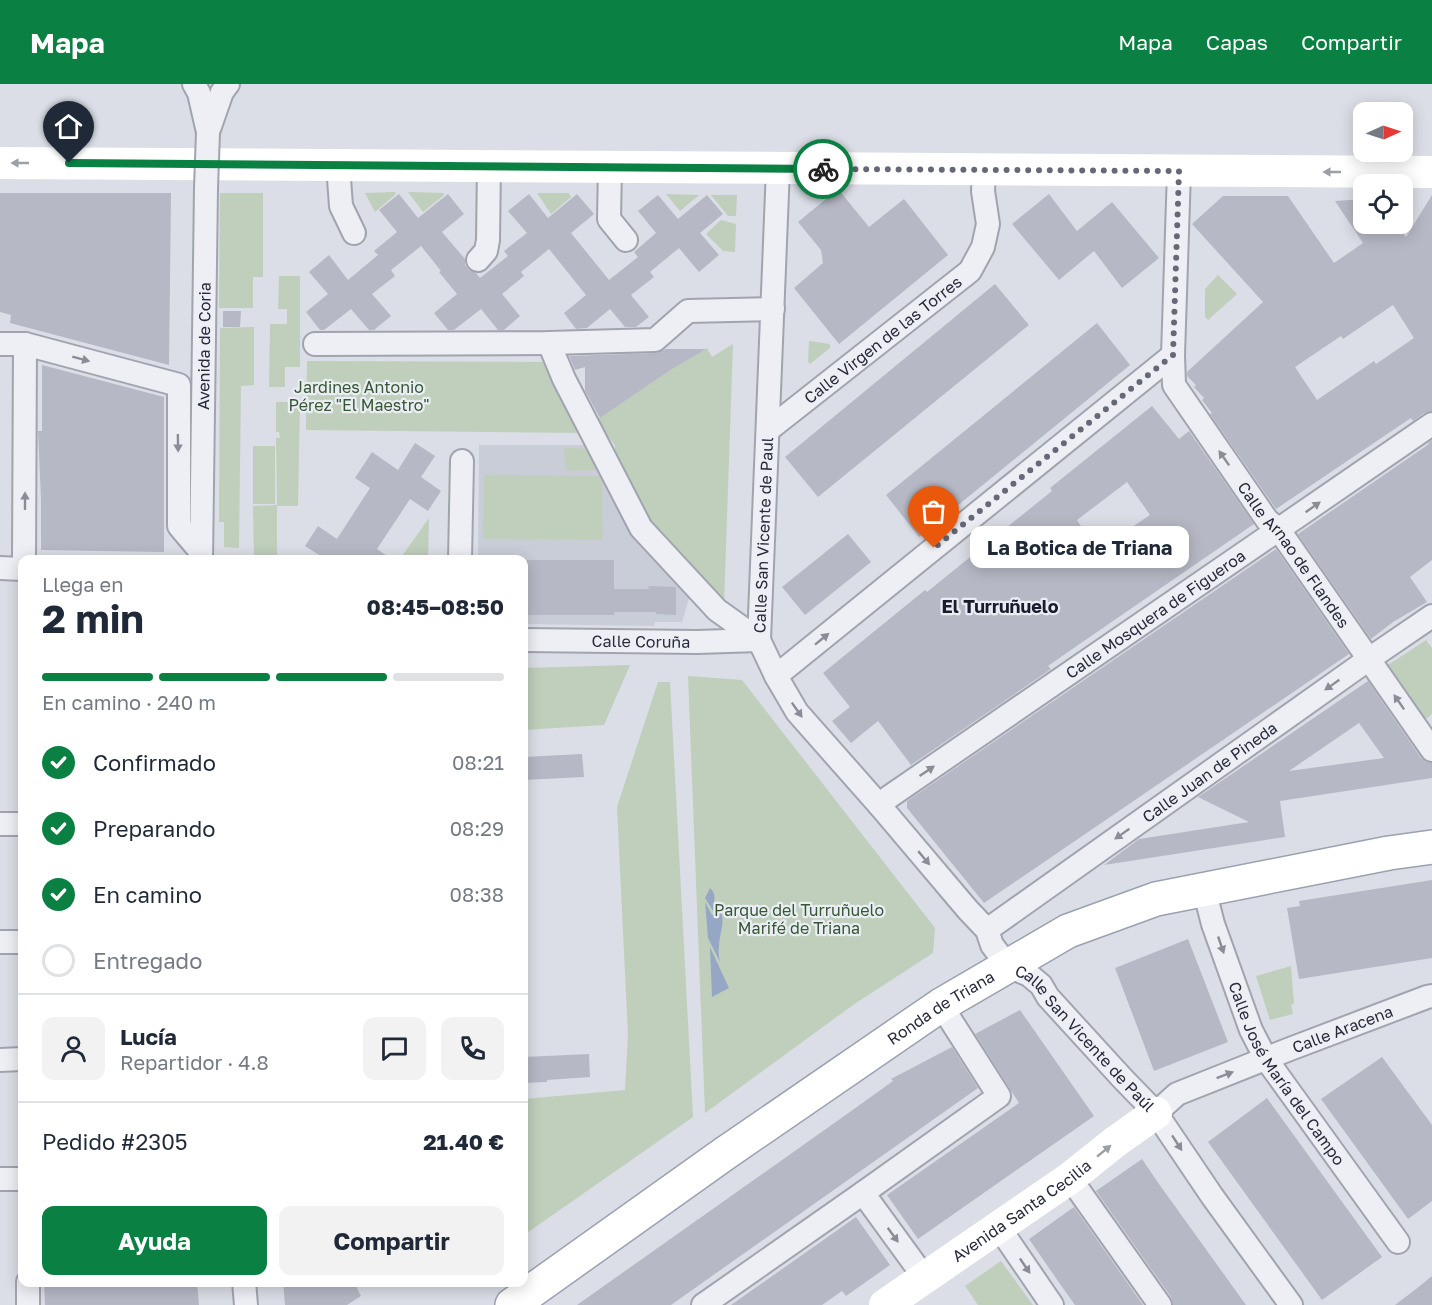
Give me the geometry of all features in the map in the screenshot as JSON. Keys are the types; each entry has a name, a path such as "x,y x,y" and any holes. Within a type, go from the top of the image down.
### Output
{"main road":[{"name":"Ronda de Triana","path":"512,1305 724,1154 941,1005 1068,931 1156,899 1389,853 1432,847"}],"street":[{"path":"194,84 199,93 208,132"},
{"path":"208,132 222,92 228,84"},
{"name":"Avenida de Coria","path":"201,555 208,132"},
{"path":"0,163 1432,172"},
{"path":"338,165 341,206 354,233"},
{"path":"478,260 486,252 488,240 489,166"},
{"path":"610,167 609,219 626,240"},
{"name":"Calle San Vicente de Paul","path":"759,640 778,168"},
{"name":"Calle Virgen de las Torres","path":"768,430 970,271 983,247 988,224 983,191 984,170"},
{"name":"Calle Arnao de Flandes","path":"1179,171 1174,385 1267,520 1278,530 1432,750"},
{"path":"315,344 655,340 688,311 773,309"},
{"name":"Calle San Vicente de Paul","path":"549,343 564,379 641,528 717,610 759,640"},
{"path":"0,344 25,344 179,385 179,526 200,555"},
{"path":"24,555 25,344"},
{"path":"776,676 1173,355"},
{"name":"Calle Mosquera de Figueroa","path":"880,806 898,791 1432,424"},
{"path":"460,555 462,461"},
{"path":"0,568 18,569"},
{"name":"Calle Juan de Pineda","path":"987,930 1432,616"},
{"name":"Calle Coruña","path":"528,640 697,642 759,640"},
{"name":"Calle San Vicente de Paúl","path":"759,640 776,676 798,712 987,930 992,945 1008,966 1029,975 1041,985 1048,997 1156,1113 1212,1196 1291,1305"},
{"path":"0,824 18,824"},
{"name":"Calle José María del Campo","path":"1204,889 1213,924 1251,1030 1266,1059 1398,1242"},
{"path":"0,942 18,942"},
{"name":"Calle Aracena","path":"1156,1113 1177,1094 1432,996"},
{"path":"703,1305 999,1096 941,1005"},
{"path":"0,1060 18,1059"},
{"name":"Avenida Santa Cecilia","path":"885,1305 1070,1178 1156,1113"},
{"path":"1070,1178 1160,1305"},
{"path":"0,1179 18,1179"},
{"path":"863,1193 924,1277"},
{"path":"998,1226 1052,1305"},
{"path":"28,1287 28,1305"},
{"path":"244,1287 246,1305"}],"shaded area":[{"path":"479,445 596,445 691,592 682,622 655,622 654,626 528,624 528,555 478,555"}],"green space":[{"path":"395,192 396,194 375,212 365,193"},
{"path":"408,192 443,193 444,195 423,212"},
{"path":"220,193 263,193 263,277 253,277 253,308 219,308"},
{"path":"537,193 569,193 571,197 551,214"},
{"path":"666,194 699,195 680,211"},
{"path":"711,195 737,195 736,216 728,216"},
{"path":"721,220 736,224 735,252 723,251 706,234"},
{"path":"1218,275 1237,294 1208,320 1205,317 1205,289"},
{"path":"279,276 300,276 300,367 285,367 285,387 269,387 270,324 287,324 287,309 278,309"},
{"path":"254,327 254,385 241,386 239,548 224,547 224,522 219,522 220,328"},
{"path":"809,341 830,344 830,348 810,364 808,362"},
{"path":"733,344 724,605 643,519 615,465 615,445 595,421 707,348 712,357"},
{"name":"Jardines Antonio Pérez \"El Maestro\"","path":"307,361 551,362 586,433 306,430"},
{"path":"276,402 300,402 298,506 277,506 277,555 254,555 253,506 277,505 276,438 280,438 279,432 276,432"},
{"path":"253,446 275,446 275,504 253,504"},
{"path":"564,448 590,449 596,470 566,471"},
{"path":"484,475 602,476 603,540 483,539"},
{"path":"429,518 428,555 403,555"},
{"path":"1426,640 1432,648 1432,714 1423,721 1385,667"},
{"path":"630,665 604,725 528,730 528,668"},
{"name":"Parque del Turruñuelo Marifé de Triana","path":"688,676 742,680 935,928 933,953 853,1005 705,1113"},
{"path":"658,682 670,682 693,1117 528,1232 528,1099 625,1090 628,1035 617,807"},
{"path":"1291,966 1293,1014 1270,1020 1256,976"},
{"path":"1001,1261 1033,1305 978,1305 965,1286"}],"water":[{"path":"710,888 722,918 720,962 708,938 705,902 712,915 715,914 705,898"},
{"path":"710,947 729,988 712,997"}],"building":[{"path":"838,189 869,227 904,199 948,255 839,344 794,288 823,263 821,250 798,222"},
{"path":"0,193 171,193 169,365 10,323 11,315 0,312"},
{"path":"399,194 418,218 448,194 464,214 442,232 465,259 465,265 469,270 480,278 508,256 504,251 527,233 508,211 529,194 548,218 577,194 594,214 571,233 609,280 638,257 634,252 656,233 638,211 658,195 678,219 707,195 723,214 700,233 719,255 699,272 679,248 650,272 654,277 631,295 649,317 636,327 625,327 610,309 587,328 576,329 564,313 586,295 549,249 521,272 524,276 502,294 520,316 504,330 498,330 481,309 454,330 448,330 434,313 457,294 421,246 391,270 395,276 372,294 391,316 374,330 369,330 351,309 324,330 320,330 306,312 328,294 309,272 329,255 348,280 378,255 374,251 397,232 379,210"},
{"path":"1049,194 1077,231 1112,202 1159,258 1122,288 1094,251 1059,280 1012,224"},
{"path":"1432,195 1432,411 1424,413 1413,421 1411,418 1276,509 1210,414 1212,413 1202,400 1204,398 1194,387 1196,385 1187,376 1187,372 1263,302 1192,224 1223,196 1288,196 1334,263 1363,243 1357,234 1404,234 1406,237 1408,234 1413,234 1413,226","holes":["1393,305 1414,338 1376,364 1374,361 1317,400 1295,367 1341,336 1343,339"]},
{"path":"1353,200 1353,228 1335,201"},
{"path":"995,284 1029,325 818,497 785,457"},
{"path":"223,311 241,311 240,327 223,327"},
{"path":"1097,323 1130,365 919,537 886,495"},
{"path":"666,349 706,349 600,418 585,391 585,367 575,370 569,356 655,353"},
{"path":"42,365 164,397 164,552 41,550 38,431 42,431"},
{"path":"1152,406 1179,439 1189,431 1254,524 1048,666 1051,669 911,765 878,721 851,743 832,721 850,707 823,673 1052,491 1050,488","holes":["1127,482 1150,515 1110,542 1108,539 1095,548 1077,520"]},
{"path":"1432,440 1432,560 1410,577 1427,602 1393,622 1371,639 1298,534"},
{"path":"415,443 435,456 421,477 441,491 428,511 410,499 377,549 386,555 319,555 305,546 318,526 337,539 370,488 355,478 372,452 398,470"},
{"path":"848,534 871,562 805,615 782,587"},
{"path":"1276,549 1349,654 984,903 907,808 907,801"},
{"path":"528,560 614,560 614,589 649,589 648,586 676,587 676,615 656,614 656,612 614,612 614,615 528,615"},
{"path":"1368,681 1421,758 1432,763 1432,778 1280,801 1285,837 1104,865 1139,839 1249,822 1198,797","holes":["1359,723 1384,758 1289,771"]},
{"path":"582,754 584,777 528,780 528,757"},
{"path":"1432,880 1432,958 1299,979 1287,908 1300,906 1299,901"},
{"path":"1188,939 1228,1042 1154,1071 1115,968"},
{"path":"1020,1010 1094,1116 918,1239 887,1195 1019,1103 975,1034"},
{"path":"952,1047 978,1088 671,1305 577,1305 893,1081 891,1079"},
{"path":"589,1054 590,1077 528,1083 528,1057"},
{"path":"1382,1057 1432,1125 1432,1201 1408,1219 1321,1099"},
{"path":"1267,1098 1382,1257 1322,1300 1208,1142"},
{"path":"1142,1159 1246,1305 1173,1305 1171,1297 1096,1191"},
{"path":"1074,1207 1143,1305 1075,1305 1060,1284 1029,1239"},
{"path":"856,1217 890,1265 846,1296 842,1291 822,1305 731,1305"},
{"path":"1432,1276 1432,1305 1395,1305 1416,1289"},
{"path":"44,1287 197,1287 199,1305 45,1305"},
{"path":"283,1287 356,1287 361,1296 347,1305 285,1305"}],"way so far":[{"path":"823,169 1179,171 1173,355 934,548"}],"place":[{"name":"La Botica de Triana","path":"934,548"}],"district":[{"name":"El Turruñuelo","path":"1000,607"}],"route":[{"path":"69,163 823,169"}]}
